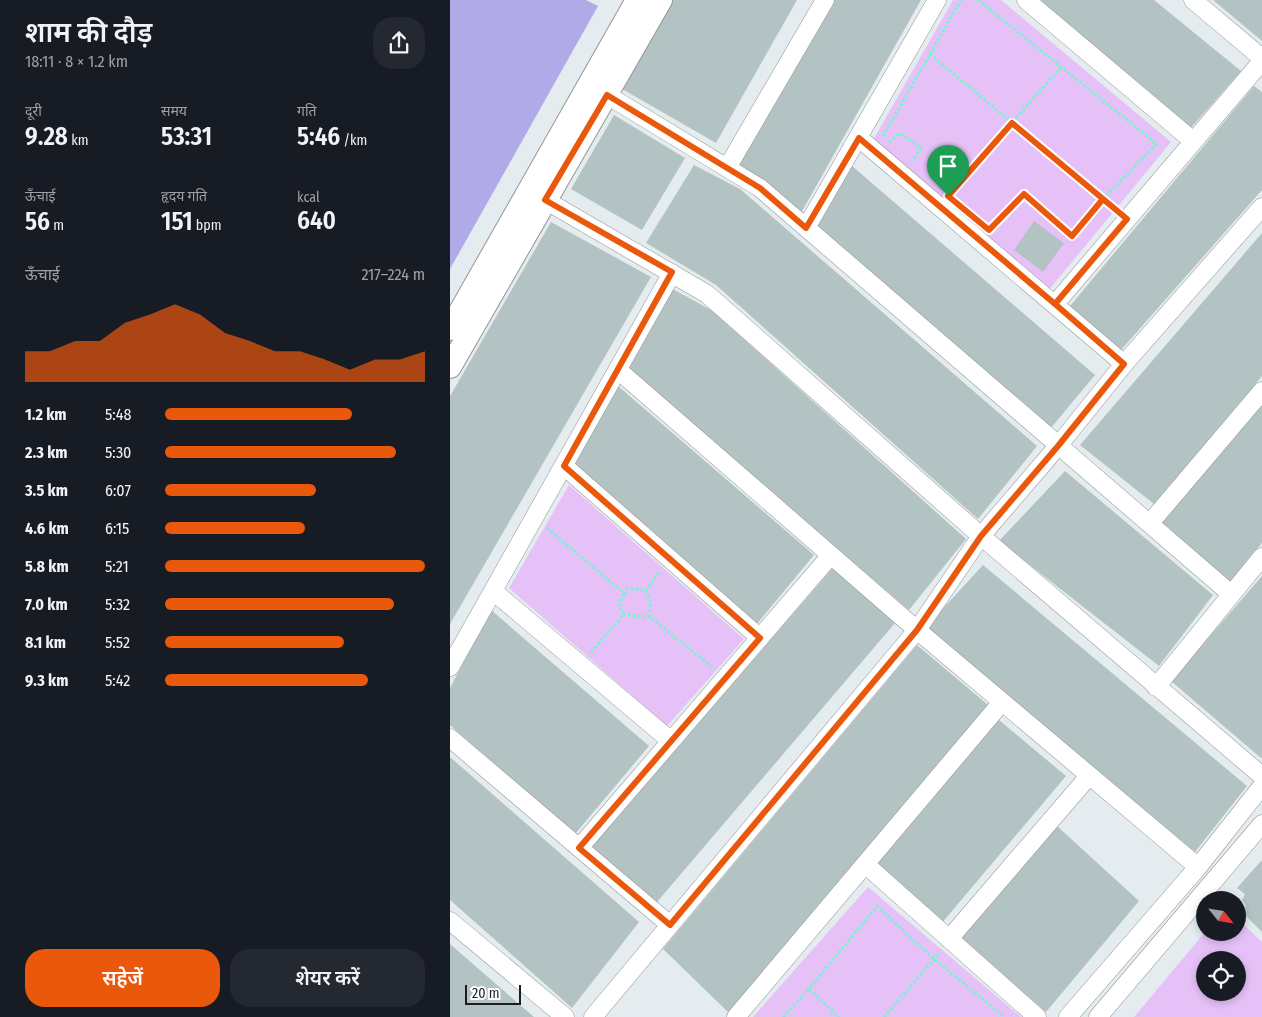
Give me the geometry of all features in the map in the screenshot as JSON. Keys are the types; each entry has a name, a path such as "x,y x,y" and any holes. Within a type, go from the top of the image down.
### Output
{"street":[{"path":"450,329 637,0"},
{"path":"450,367 661,0"},
{"path":"727,168 825,0"},
{"path":"806,228 937,0"},
{"path":"1026,0 1193,141"},
{"path":"1055,304 1262,59 1193,0"},
{"path":"607,95 760,188 1231,594"},
{"path":"859,138 1124,364"},
{"path":"545,200 707,294 981,536 1262,776"},
{"path":"593,1017 917,630 981,536 1058,446 1124,364 1262,207"},
{"path":"450,667 672,272"},
{"path":"618,370 917,630 1198,867"},
{"path":"1150,524 1262,391"},
{"path":"564,466 760,638"},
{"path":"579,848 831,555"},
{"path":"1156,687 1262,557"},
{"path":"493,591 671,741"},
{"path":"736,1017 1002,702"},
{"path":"450,738 670,925"},
{"path":"949,939 1089,776"},
{"path":"1068,1017 1198,867 1262,786"},
{"path":"1098,1017 1262,824"},
{"path":"865,864 1037,1017"},
{"path":"450,921 565,1017"}],"path":[{"path":"911,164 921,148 900,133 889,142 882,136 961,0"},
{"path":"978,0 1157,144 1103,199 1072,236 1024,194 989,230"},
{"path":"914,41 1127,219"},
{"path":"948,196 1061,67"},
{"path":"1103,199 1127,219"},
{"path":"545,526 624,593"},
{"path":"646,591 663,567"},
{"path":"587,656 624,614 619,606 628,588 646,591"},
{"path":"646,591 650,599 650,617"},
{"path":"628,615 650,617 717,670"},
{"path":"783,1017 809,989 877,906 934,958 1005,1017"},
{"path":"884,1017 934,958"},
{"path":"809,989 839,1017"}],"shaded area":[{"path":"450,0 586,0 598,6 450,269"},
{"path":"953,0 1001,0 1171,142 1048,291 872,142"},
{"path":"569,485 744,639 667,726 509,588"},
{"path":"868,887 1021,1017 753,1017"},
{"path":"1246,927 1262,942 1262,1017 1134,1017 1197,941 1246,941"}],"building":[{"path":"666,0 797,0 716,143 617,86"},
{"path":"833,0 921,0 801,213 737,166"},
{"path":"1035,0 1154,0 1241,71 1188,131"},
{"path":"1213,0 1262,0 1262,41"},
{"path":"1254,86 1262,92 1262,190 1121,350 1070,306"},
{"path":"614,115 685,158 642,230 571,189"},
{"path":"694,165 740,189 1037,446 978,519 716,285 646,243"},
{"path":"852,166 1095,375 1050,429 816,226"},
{"path":"1034,221 1064,243 1043,272 1014,250"},
{"path":"551,222 651,277 450,624 450,396"},
{"path":"1262,233 1262,376 1154,504 1080,445"},
{"path":"671,288 711,310 966,539 909,610 627,368"},
{"path":"618,386 814,555 756,625 574,464"},
{"path":"1262,402 1262,543 1229,583 1160,523"},
{"path":"1065,471 1213,595 1159,666 999,541"},
{"path":"983,565 1247,786 1195,852 926,627"},
{"path":"833,568 895,623 657,902 591,847"},
{"path":"1262,576 1262,757 1261,758 1171,681"},
{"path":"491,610 649,746 575,834 450,725 450,688"},
{"path":"917,645 988,705 728,1012 663,949"},
{"path":"999,720 1066,776 941,924 875,865"},
{"path":"450,757 639,922 572,1008 450,900"},
{"path":"1057,826 1139,901 1046,1012 959,936"},
{"path":"1261,861 1262,932 1246,916 1246,891 1241,891 1237,888"},
{"path":"450,944 534,1017 450,1017"}],"route":[{"path":"948,196 989,230 1024,194 1072,236 1103,199 1127,219 1091,262 1055,304 1124,364 1058,446 981,536 917,630 670,925 579,848 760,638 564,466 672,272 545,200 607,95 760,188 806,228 859,138 1055,304 1127,219 1012,123 948,196"}]}
